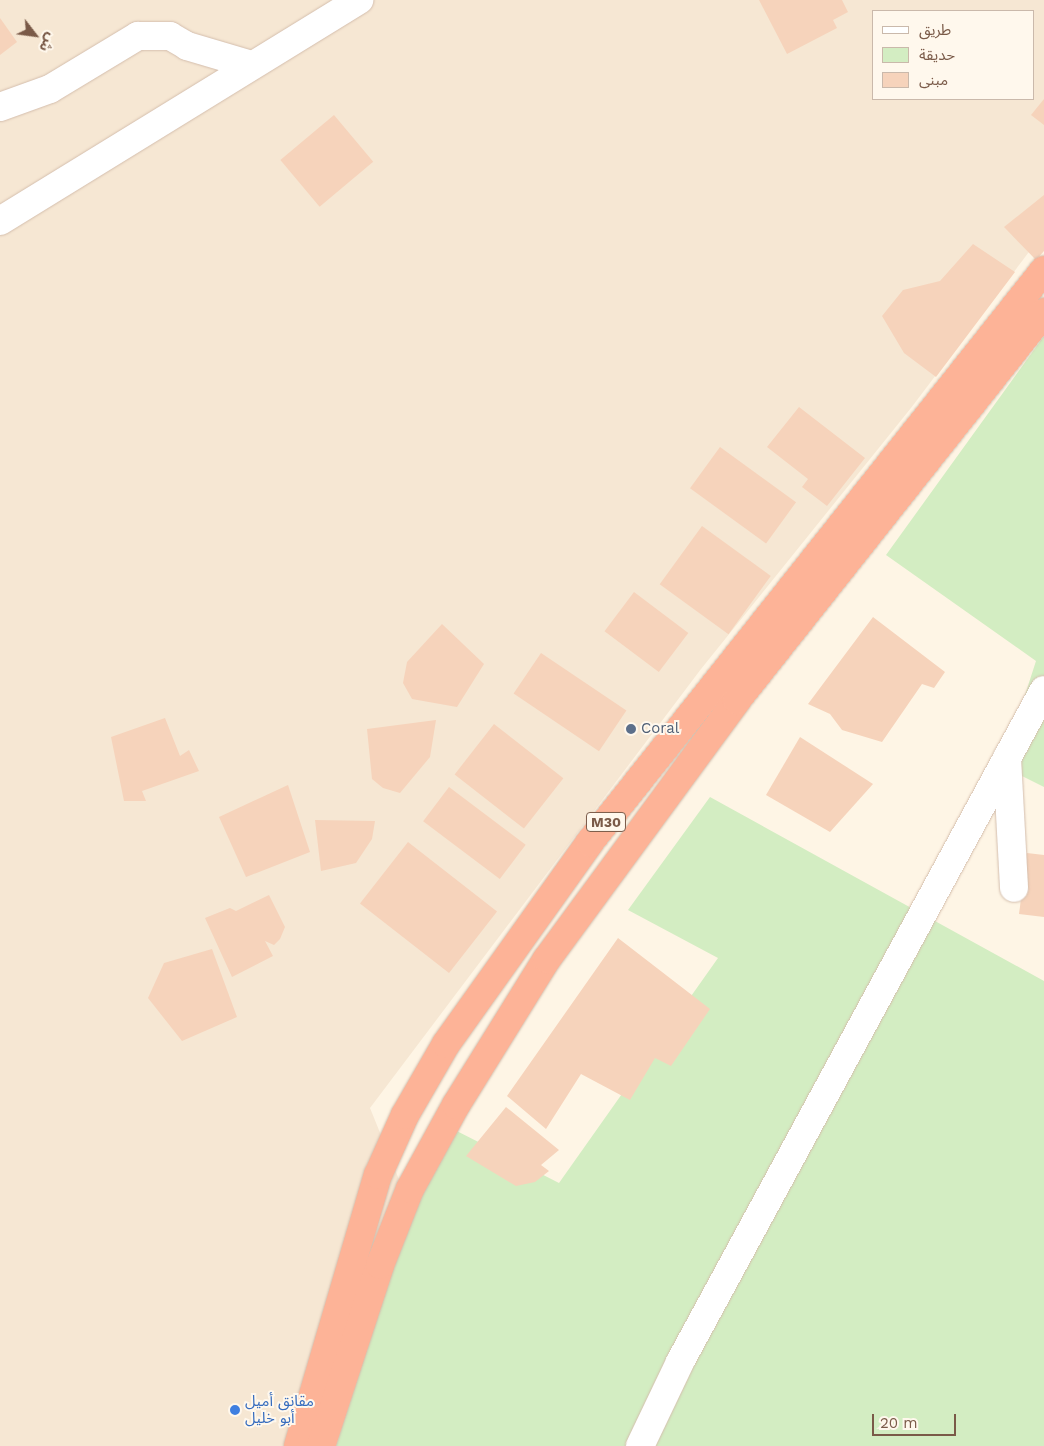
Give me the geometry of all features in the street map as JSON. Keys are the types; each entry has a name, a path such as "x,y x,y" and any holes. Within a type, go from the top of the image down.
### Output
{"highway":[{"name":"M30","path":"298,1446 378,1175 405,1115 446,1044 578,858 1044,270"},
{"name":"M30","path":"321,1446 380,1264 410,1189 456,1105 547,959 737,700 1044,312"}],"street":[{"path":"0,221 359,0"},
{"path":"0,107 50,89 138,36 170,36 187,46 251,65"},
{"path":"640,1446 680,1362 1044,690"},
{"path":"1007,758 1014,888"}],"shaded area":[{"path":"0,0 1044,0 1044,232 911,408 701,669 370,1108 507,1446 0,1446"}],"green space":[{"path":"1044,336 1044,787 1002,766 1036,661 886,555"},
{"path":"710,797 1044,981 1044,1446 336,1446 439,1122 559,1183 718,958 628,910"}],"building":[{"path":"759,0 842,0 848,12 833,20 837,28 787,54"},
{"path":"0,18 17,42 0,55"},
{"path":"1044,99 1044,125 1031,115"},
{"path":"334,115 373,162 320,207 280,160"},
{"path":"1044,195 1044,251 1036,260 1004,227"},
{"path":"973,244 1015,272 936,377 904,353 882,316 903,290 940,281"},
{"path":"799,407 865,458 827,506 802,487 808,479 767,447"},
{"path":"720,447 796,502 766,544 690,488"},
{"path":"702,526 771,576 728,634 660,584"},
{"path":"634,592 688,633 659,672 605,631"},
{"path":"873,617 945,672 934,688 922,684 882,742 842,730 830,714 808,704"},
{"path":"442,624 484,664 457,707 412,699 403,683 407,662"},
{"path":"541,653 626,711 599,751 514,694"},
{"path":"165,718 180,756 189,750 199,771 142,791 146,801 124,801 111,737"},
{"path":"436,720 430,757 400,793 383,788 372,779 367,729"},
{"path":"494,724 563,778 524,829 455,774"},
{"path":"800,737 873,784 830,832 766,795"},
{"path":"288,785 310,852 246,877 219,817"},
{"path":"449,787 526,845 500,879 423,821"},
{"path":"315,820 375,821 372,839 356,863 321,871"},
{"path":"408,842 497,912 449,973 360,903"},
{"path":"1027,853 1044,855 1044,917 1019,914"},
{"path":"269,895 285,927 280,939 274,945 265,941 273,956 232,977 205,918 230,908 236,911"},
{"path":"618,938 710,1009 671,1066 655,1058 630,1100 581,1074 546,1129 507,1096"},
{"path":"212,949 237,1017 182,1041 148,998 164,963"},
{"path":"506,1107 559,1150 541,1165 549,1171 535,1182 516,1186 466,1156"}],"place":[{"name":"Coral","path":"631,729"},
{"name":"مقانق أميل أبو خليل","path":"235,1410"}]}
